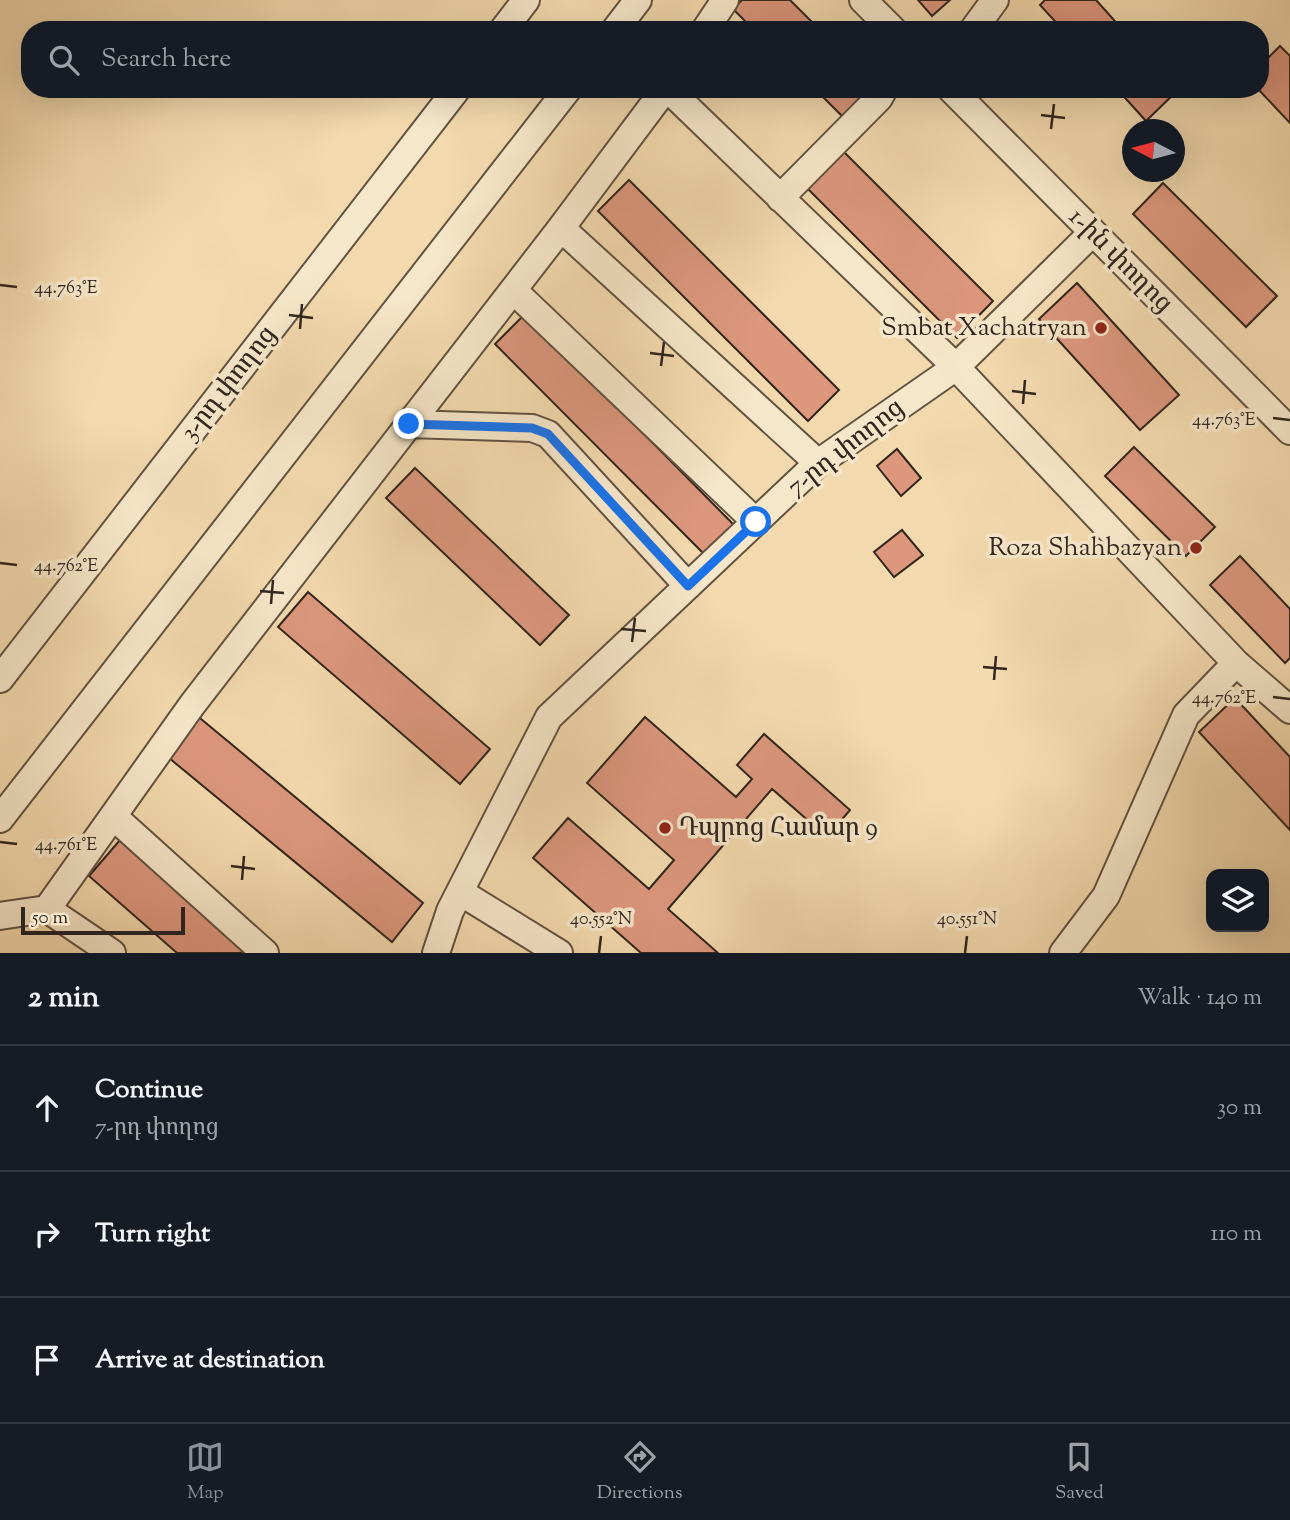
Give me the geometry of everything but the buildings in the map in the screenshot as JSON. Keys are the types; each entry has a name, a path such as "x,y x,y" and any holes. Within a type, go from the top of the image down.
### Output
{"street":[{"path":"510,21 526,0"},
{"path":"622,21 638,0"},
{"path":"711,21 724,0"},
{"path":"863,0 884,21"},
{"path":"980,21 995,0"},
{"name":"3-րդ փողոց","path":"0,679 450,98"},
{"path":"0,819 561,98"},
{"path":"47,909 192,705 659,98"},
{"path":"675,98 956,367 1236,663 1290,710"},
{"path":"780,198 879,98"},
{"name":"1-ին փողոց","path":"960,98 1290,431"},
{"path":"561,228 818,464"},
{"name":"7-րդ փողոց","path":"436,953 450,911 549,717 818,464 956,367 1092,233"},
{"path":"513,290 756,522"},
{"path":"409,424 532,428 548,434 688,586"},
{"path":"1063,953 1106,896 1186,716 1236,663"},
{"path":"113,816 265,953"},
{"path":"460,892 559,953"},
{"path":"0,916 47,909 112,953"}],"place":[{"name":"Smbat Xachatryan","path":"1101,328"},
{"name":"Roza Shahbazyan","path":"1196,548"},
{"name":"Դպրոց Համար 9","path":"665,828"}],"route":[{"path":"409,424 532,428 548,434 688,586 756,522"}]}
